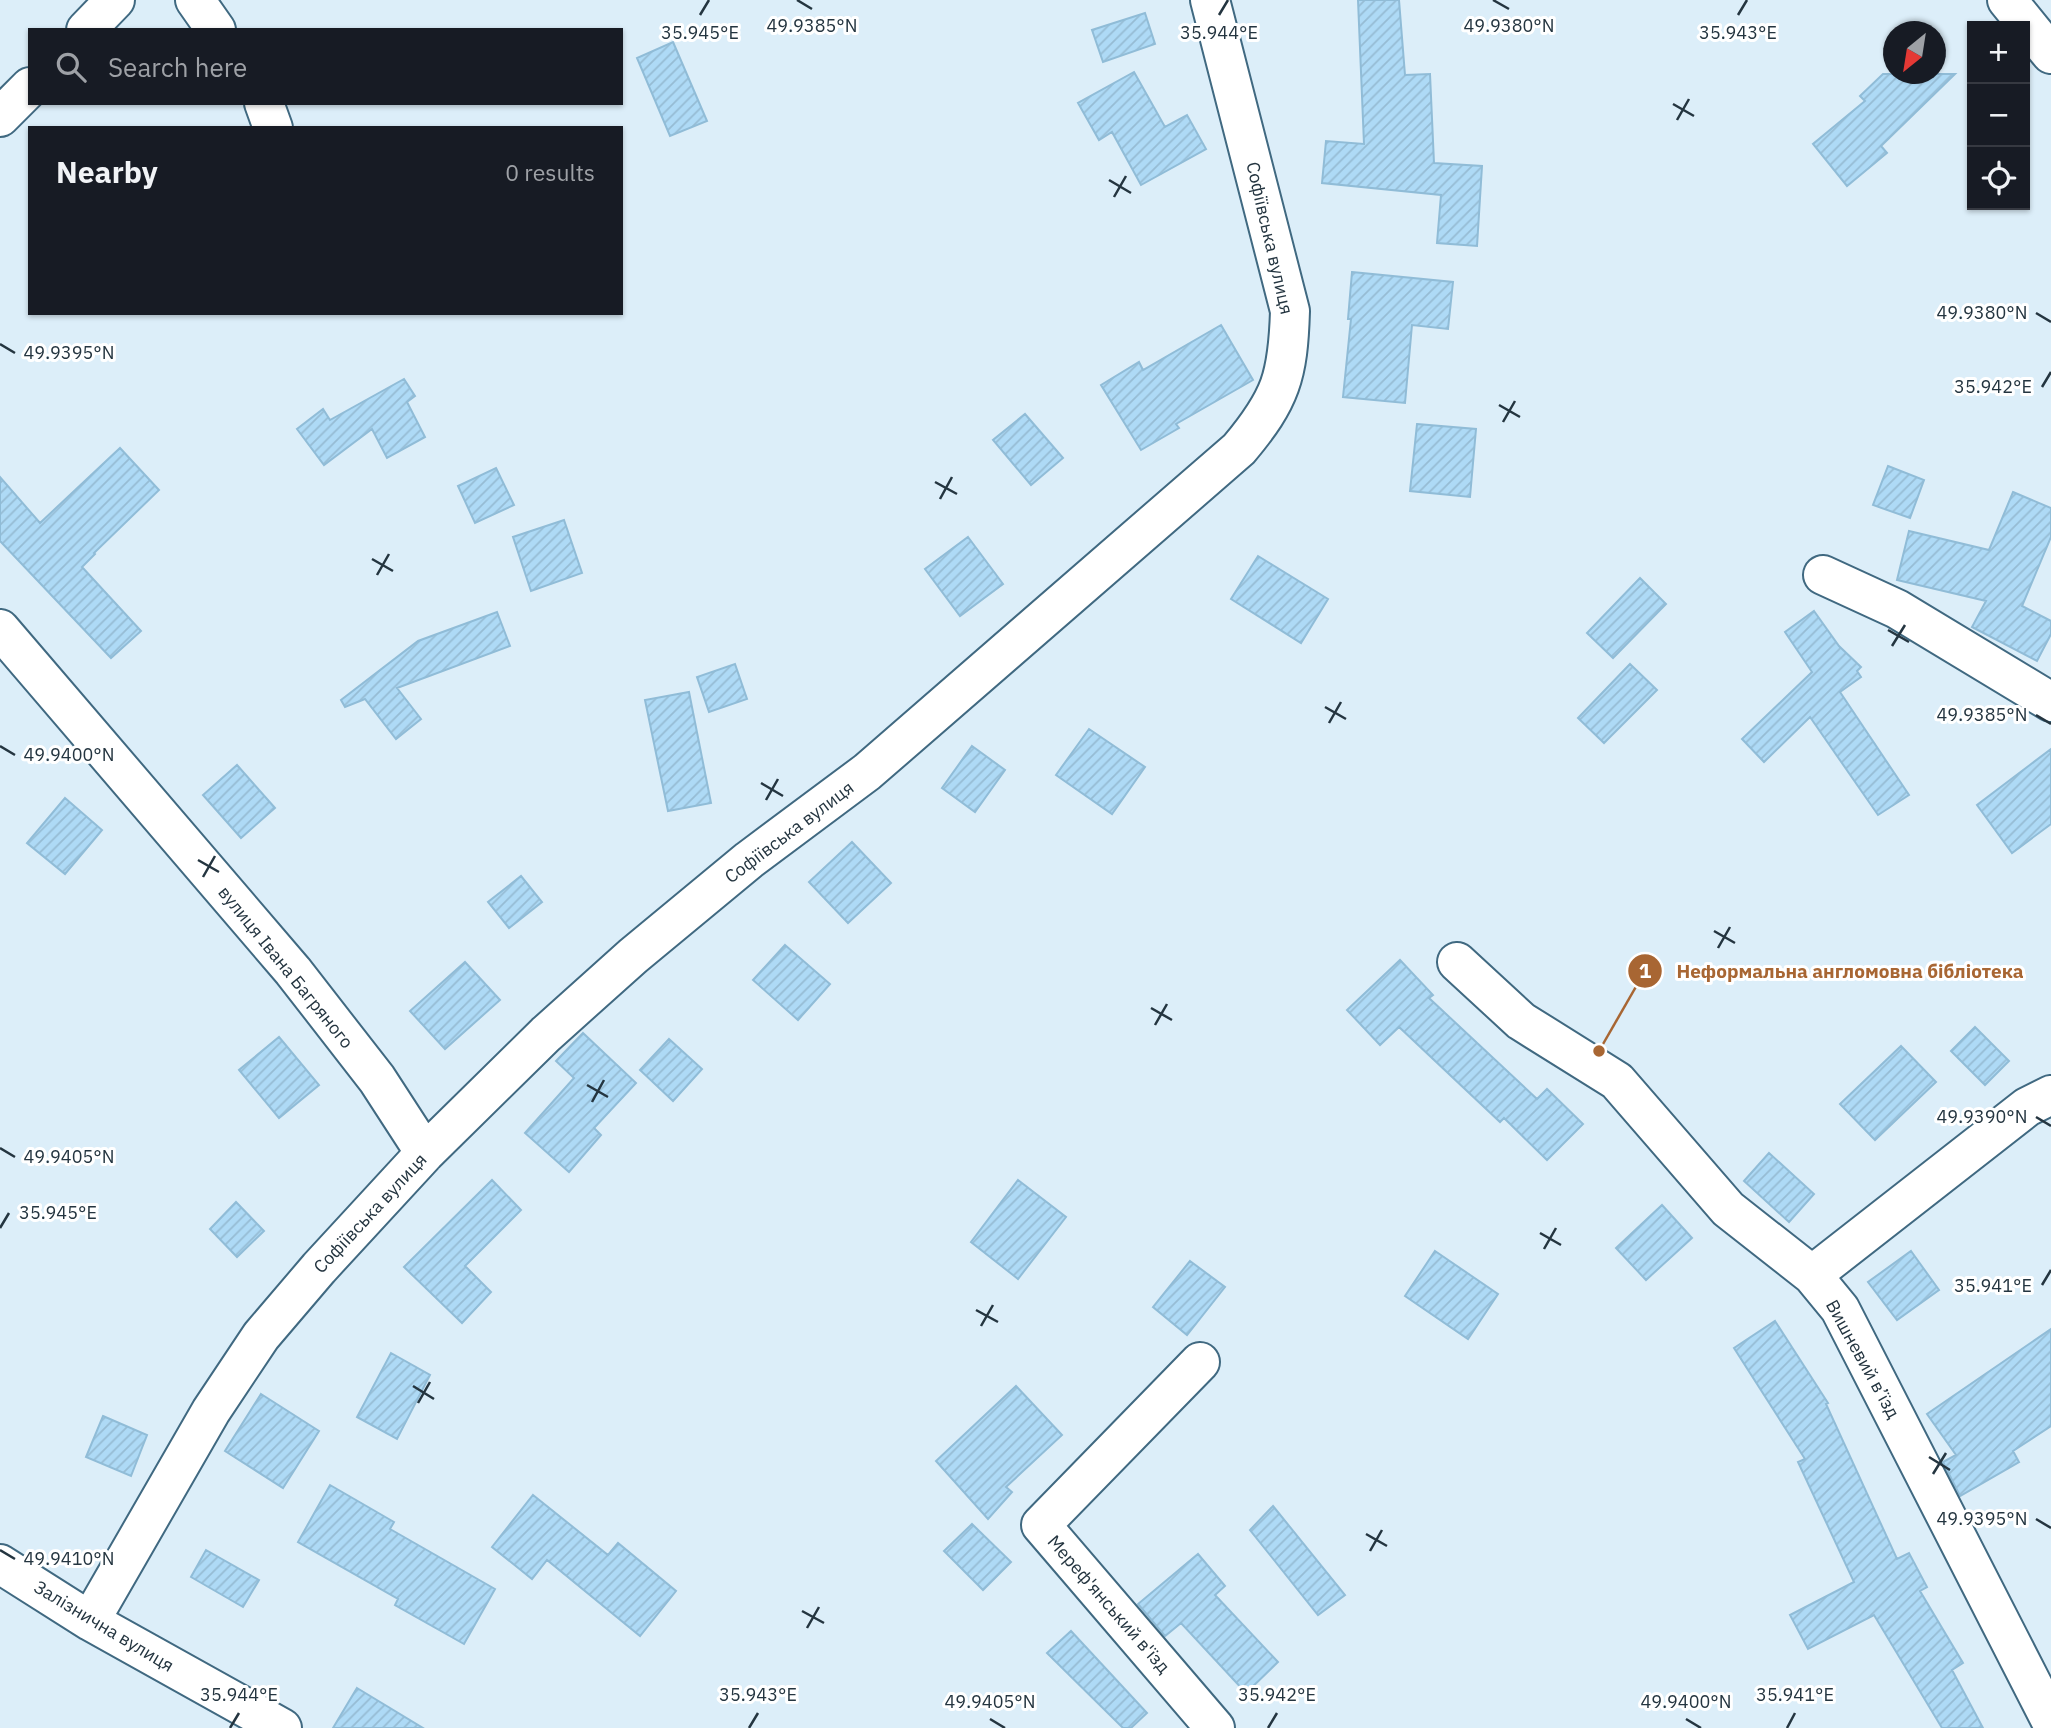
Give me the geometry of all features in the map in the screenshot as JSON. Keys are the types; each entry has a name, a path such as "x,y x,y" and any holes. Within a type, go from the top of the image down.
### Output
{"street":[{"path":"88,28 115,0"},
{"path":"195,0 215,28"},
{"name":"Софіївська вулиця","path":"90,1621 211,1410 261,1336 319,1268 425,1153 546,1034 634,956 749,860 867,772 1238,449 1272,406 1283,378 1289,348 1290,311 1210,0"},
{"path":"2007,0 2051,54"},
{"path":"0,117 28,88"},
{"path":"265,105 272,126"},
{"path":"1823,575 1897,609 2051,702"},
{"name":"вулиця Івана Багряного","path":"0,629 292,971 377,1079 425,1153"},
{"name":"Вишневий в’їзд","path":"1457,961 1521,1021 1617,1081 1728,1209 1812,1275 1840,1309 2051,1721"},
{"path":"1812,1275 2027,1107 2051,1095"},
{"name":"Мереф'янський в'їзд","path":"1200,1362 1041,1525 1215,1728"},
{"name":"Залізнична вулиця","path":"0,1564 90,1621 282,1728"}],"building":[{"path":"1358,0 1399,0 1405,75 1430,74 1434,163 1482,166 1477,246 1437,243 1441,195 1322,183 1326,141 1364,144"},
{"path":"1145,13 1155,44 1103,62 1092,30"},
{"path":"673,42 707,121 670,136 637,58"},
{"path":"1134,72 1165,127 1187,115 1206,149 1141,185 1112,132 1099,140 1078,103"},
{"path":"1883,74 1883,84 1945,84 1881,146 1887,153 1847,186 1813,144 1865,101 1860,96"},
{"path":"1946,74 1955,74 1946,83"},
{"path":"1352,272 1453,282 1448,329 1412,325 1405,403 1343,397 1351,319 1348,319"},
{"path":"1221,325 1253,380 1176,424 1179,428 1141,450 1101,385 1139,362 1143,370"},
{"path":"404,379 415,396 407,402 425,437 387,458 372,429 324,465 297,429 323,409 330,420"},
{"path":"1025,414 1063,458 1031,485 993,440"},
{"path":"1417,424 1476,429 1470,497 1410,491"},
{"path":"120,448 159,490 82,567 141,631 111,658 0,541 0,477 40,523"},
{"path":"1888,466 1924,480 1910,518 1873,505"},
{"path":"496,468 514,505 475,523 458,486"},
{"path":"2013,492 2051,508 2051,537 2022,606 2051,621 2051,634 2037,661 1972,627 1986,601 1897,580 1909,531 1989,550"},
{"path":"564,520 582,573 531,591 513,537"},
{"path":"968,537 1003,584 960,616 925,569"},
{"path":"1258,556 1328,599 1301,643 1231,599"},
{"path":"1640,578 1666,604 1613,658 1587,633"},
{"path":"1814,611 1839,646 1861,667 1857,671 1861,677 1840,692 1909,795 1878,815 1810,717 1764,762 1742,739 1812,672 1785,632"},
{"path":"497,612 510,646 397,688 421,719 396,739 365,699 345,707 341,700 418,641"},
{"path":"735,664 747,699 709,712 697,677"},
{"path":"1630,664 1657,690 1604,743 1578,718"},
{"path":"689,692 711,803 668,811 645,700"},
{"path":"1089,729 1145,767 1112,814 1056,775"},
{"path":"972,746 1005,770 975,812 942,788"},
{"path":"2051,749 2051,824 2012,853 1977,805"},
{"path":"237,765 275,808 241,838 203,795"},
{"path":"65,798 102,830 65,874 27,843"},
{"path":"852,842 891,883 848,923 809,882"},
{"path":"521,876 542,902 509,928 488,902"},
{"path":"785,945 830,984 798,1020 753,980"},
{"path":"1400,960 1433,995 1429,998 1537,1099 1547,1089 1583,1124 1547,1160 1504,1118 1500,1122 1399,1027 1380,1045 1347,1010"},
{"path":"465,962 500,1000 445,1049 410,1011"},
{"path":"1975,1027 2009,1061 1985,1085 1951,1051"},
{"path":"583,1033 636,1083 594,1128 601,1135 569,1172 525,1133 574,1078 556,1061"},
{"path":"279,1037 319,1085 279,1118 239,1070"},
{"path":"669,1039 702,1069 673,1101 640,1070"},
{"path":"1901,1046 1936,1082 1875,1140 1840,1104"},
{"path":"1769,1153 1814,1194 1789,1222 1744,1181"},
{"path":"492,1180 521,1210 465,1266 491,1292 462,1323 404,1267"},
{"path":"1018,1180 1066,1217 1018,1279 971,1242"},
{"path":"236,1202 264,1231 237,1257 210,1229"},
{"path":"1662,1205 1692,1238 1646,1280 1616,1248"},
{"path":"1435,1251 1498,1294 1468,1339 1405,1296"},
{"path":"1911,1251 1939,1290 1897,1320 1868,1282"},
{"path":"1190,1261 1225,1287 1187,1335 1153,1307"},
{"path":"1775,1321 1828,1403 1826,1404 1897,1559 1909,1553 1927,1587 1920,1591 1963,1663 1952,1670 1983,1728 1942,1728 1874,1615 1808,1649 1790,1615 1854,1582 1798,1462 1805,1459 1734,1348"},
{"path":"2051,1329 2051,1426 2013,1451 2019,1462 1960,1496 1943,1462 1956,1455 1927,1414"},
{"path":"391,1353 430,1375 397,1439 357,1417"},
{"path":"1016,1386 1062,1435 1006,1487 1012,1492 988,1519 936,1461"},
{"path":"261,1394 319,1431 283,1488 225,1451"},
{"path":"103,1416 147,1435 131,1476 86,1457"},
{"path":"330,1485 394,1522 390,1529 495,1589 464,1644 395,1605 398,1599 298,1542"},
{"path":"533,1495 608,1555 618,1543 676,1591 640,1636 547,1560 532,1579 492,1547"},
{"path":"1273,1506 1345,1595 1318,1615 1250,1530"},
{"path":"972,1524 1011,1562 983,1590 944,1551"},
{"path":"206,1550 259,1580 243,1607 191,1577"},
{"path":"1198,1554 1225,1586 1215,1595 1278,1662 1246,1693 1181,1623 1165,1636 1138,1604"},
{"path":"1071,1631 1147,1713 1131,1728 1123,1728 1047,1653"},
{"path":"357,1688 423,1728 333,1728"}],"place":[{"name":"Неформальна англомовна бібліотека","path":"1599,1051"}]}
